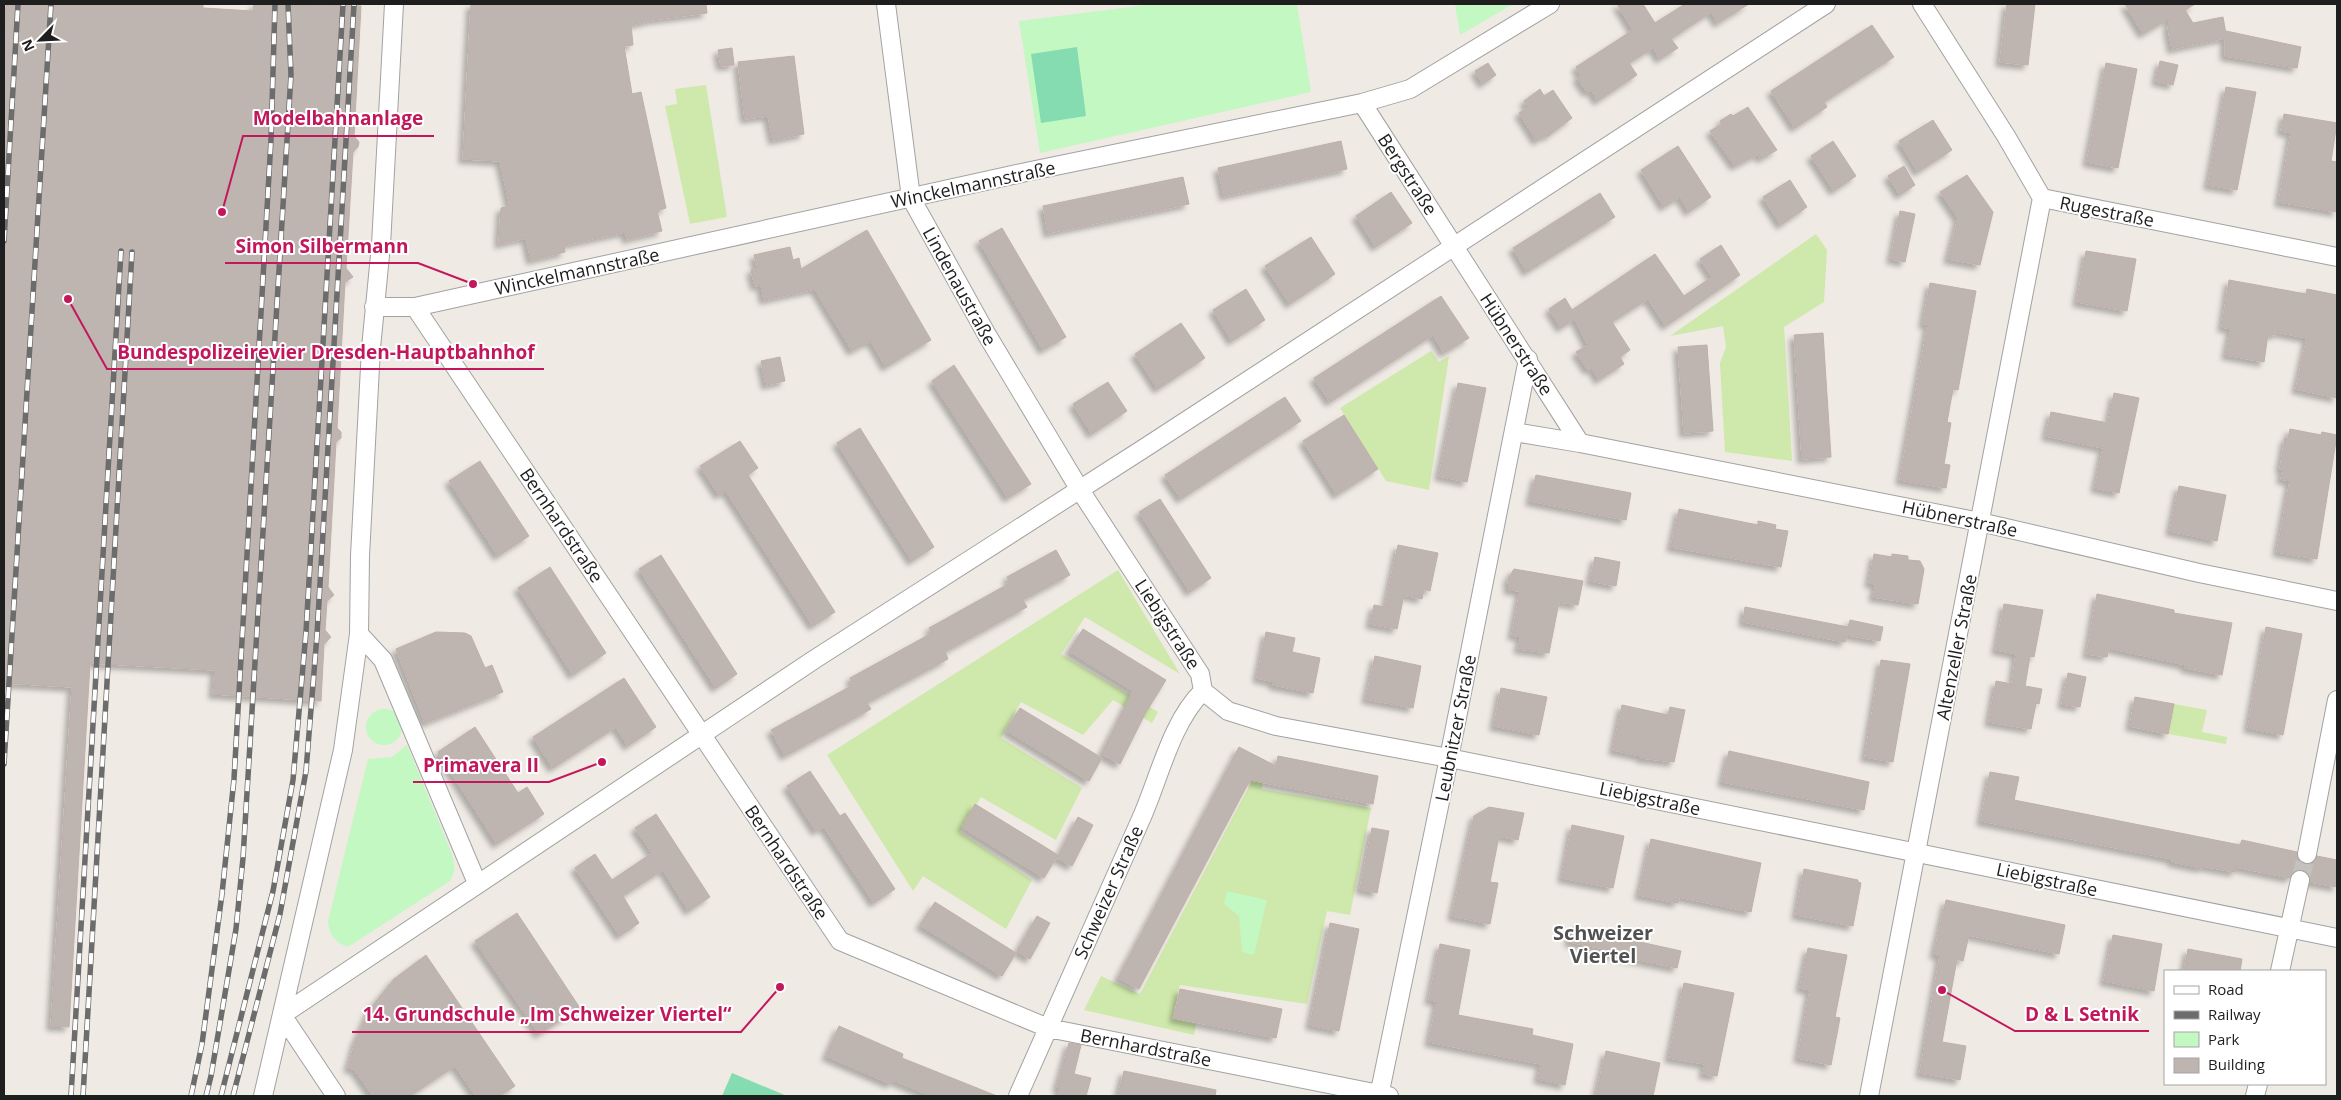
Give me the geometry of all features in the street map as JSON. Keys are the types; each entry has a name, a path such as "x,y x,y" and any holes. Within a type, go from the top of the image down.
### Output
{"street":[{"path":"263,1096 343,750 359,634 360,556 374,307 381,245 394,4"},
{"name":"Lindenaustraße","path":"886,4 911,198 988,335 1080,490"},
{"name":"Winckelmannstraße","path":"374,307 415,307 911,198 1362,103 1410,89 1550,4"},
{"path":"282,1015 701,734 1080,490 1826,4"},
{"name":"Rugestraße","path":"1922,4 2006,136 2042,198 2337,257"},
{"name":"Bergstraße","path":"1362,103 1453,246"},
{"name":"Altenzeller Straße","path":"1869,1096 2042,198"},
{"name":"Hübnerstraße","path":"1453,246 1528,359 1580,443"},
{"name":"Bernhardstraße","path":"415,307 840,941 1048,1028 1383,1096"},
{"name":"Leubnitzer Straße","path":"1383,1096 1528,359"},
{"name":"Hübnerstraße","path":"1514,432 1580,443 1980,522 2198,573 2337,601"},
{"name":"Liebigstraße","path":"1080,490 1200,674 1203,691 1228,711 1276,726 1449,758 2337,938"},
{"path":"359,634 383,660 477,883"},
{"name":"Schweizer Straße","path":"1018,1096 1141,818 1180,722 1192,702 1203,691"},
{"path":"2307,854 2337,700"},
{"path":"2280,970 2300,880"},
{"path":"282,1015 336,1096"}],"green space":[{"path":"1154,4 1297,4 1311,92 1040,153 1019,21"},
{"path":"1455,4 1513,4 1460,35"},
{"path":"1077,47 1086,116 1041,123 1031,54"},
{"path":"706,85 727,217 690,224 665,106 677,104 675,89"},
{"path":"1816,234 1827,250 1824,302 1784,327 1792,461 1725,452 1720,363 1726,347 1723,326 1670,336"},
{"path":"1431,351 1439,362 1449,356 1429,490 1386,481 1340,408"},
{"path":"1118,570 1180,674 1085,617 1061,654 1158,712 1152,723 1113,700 1083,735 1021,702 1001,738 1082,788 1056,840 981,797 960,832 1032,880 1006,929 923,876 913,891 827,755"},
{"path":"2174,704 2207,710 2202,732 2227,737 2226,744 2168,734"},
{"path":"384,709 391,710 397,714 401,720 401,734 397,740 391,744 384,745 377,744 371,740 367,734 366,727 367,720 371,714 377,710"},
{"path":"407,745 452,854 455,870 450,881 348,947 339,943 333,937 328,921 368,759 392,757"},
{"path":"1264,758 1262,789 1371,808 1350,915 1327,911 1307,1004 1180,985 1172,1019 1196,1024 1194,1035 1084,1010 1101,976 1140,994"},
{"path":"1227,891 1267,900 1254,955 1242,952 1239,916 1224,904"},
{"path":"732,1073 787,1096 722,1096"}],"building":[{"path":"6,4 203,4 203,8 253,11 254,4 361,6 354,136 359,142 358,147 353,152 346,268 353,277 345,282 337,428 341,432 341,438 336,442 328,587 334,595 327,601 325,630 331,637 324,644 321,701 213,694 215,670 90,663 69,1027 51,1026 72,687 4,683 4,40"},
{"path":"471,4 706,4 707,13 651,20 631,25 633,45 624,46 632,94 641,92 666,208 657,211 662,231 627,239 625,232 564,245 565,252 531,260 526,238 499,244 501,208 510,206 500,161 463,159"},
{"path":"1617,4 1643,4 1655,23 1685,4 1749,4 1718,23 1711,12 1671,39 1678,48 1660,59 1653,48 1629,63 1637,75 1598,101 1591,90 1587,92 1577,78 1581,75 1576,67 1633,30"},
{"path":"2007,4 2035,4 2028,65 2000,62"},
{"path":"2125,4 2195,4 2185,10 2193,23 2223,17 2226,34 2226,31 2301,47 2297,68 2225,56 2225,38 2172,49 2168,28 2170,18 2143,34"},
{"path":"1872,25 1894,57 1824,102 1827,107 1795,128 1771,91"},
{"path":"732,48 734,65 721,66 718,50"},
{"path":"794,56 804,134 773,140 768,116 745,119 738,62"},
{"path":"2160,61 2178,65 2173,85 2156,81"},
{"path":"1488,63 1496,75 1483,84 1475,71"},
{"path":"2106,63 2137,69 2118,168 2087,162"},
{"path":"2226,87 2256,92 2237,190 2208,185"},
{"path":"1540,89 1544,96 1553,90 1572,118 1547,137 1546,135 1537,141 1519,113 1528,107 1524,101"},
{"path":"1748,107 1777,150 1761,159 1759,154 1735,166 1710,131 1722,124 1720,121 1731,114 1733,116"},
{"path":"2284,114 2337,123 2331,161 2337,162 2337,212 2279,202 2291,133 2281,131"},
{"path":"1933,120 1952,150 1918,172 1899,141"},
{"path":"1341,141 1347,169 1224,196 1218,168"},
{"path":"1833,141 1856,176 1834,191 1811,156"},
{"path":"1678,146 1711,197 1689,212 1680,197 1664,207 1641,170"},
{"path":"1904,166 1915,185 1900,195 1888,176"},
{"path":"1967,175 1993,212 1980,265 1948,259 1958,218 1940,192"},
{"path":"1183,177 1189,204 1048,233 1043,206"},
{"path":"1790,180 1807,207 1781,225 1763,197"},
{"path":"1391,192 1412,223 1376,247 1356,216"},
{"path":"1600,193 1615,217 1527,272 1513,248"},
{"path":"1900,211 1915,214 1905,262 1891,259"},
{"path":"1002,228 1066,337 1043,350 979,241"},
{"path":"867,230 931,340 886,367 871,341 852,351 815,289 764,300 761,285 755,286 751,270 757,268 754,255 790,247 793,260 799,258 801,269"},
{"path":"1311,237 1335,274 1290,304 1265,266"},
{"path":"1721,245 1740,275 1666,326 1648,299 1612,322 1630,350 1620,357 1624,364 1599,380 1592,368 1588,370 1576,352 1588,345 1575,319 1561,328 1549,309 1565,298 1572,310 1655,254 1684,296 1712,277 1700,259"},
{"path":"2086,251 2136,259 2127,311 2077,302"},
{"path":"2229,280 2306,294 2307,289 2337,295 2337,398 2296,389 2307,338 2276,332 2276,335 2268,334 2264,362 2226,355 2231,329 2222,327"},
{"path":"1930,283 1976,291 1958,390 1953,389 1947,422 1951,423 1944,464 1950,465 1946,488 1900,480 1928,324 1923,324"},
{"path":"1246,289 1265,320 1232,341 1213,310"},
{"path":"1441,296 1469,338 1444,353 1433,335 1330,402 1314,378"},
{"path":"1181,323 1205,358 1158,389 1135,354"},
{"path":"1823,333 1831,457 1802,459 1794,335"},
{"path":"1707,345 1713,431 1684,433 1678,347"},
{"path":"780,357 785,381 766,385 761,361"},
{"path":"954,365 1031,484 1008,498 932,381"},
{"path":"1108,382 1127,411 1092,434 1073,404"},
{"path":"1458,383 1486,388 1467,482 1439,476"},
{"path":"2114,393 2139,398 2119,493 2095,488 2103,448 2046,436 2051,412 2108,423"},
{"path":"1285,397 1301,421 1181,499 1165,475"},
{"path":"1344,415 1378,469 1337,495 1303,441"},
{"path":"860,428 934,547 912,561 837,443"},
{"path":"2290,429 2321,435 2322,432 2337,435 2317,559 2277,552 2290,481 2281,479 2283,469 2280,469 2285,438 2288,438"},
{"path":"740,441 758,468 748,475 835,612 813,626 726,491 719,495 700,466"},
{"path":"480,461 529,536 498,556 449,481"},
{"path":"1536,475 1631,493 1626,520 1530,501"},
{"path":"2179,486 2226,495 2217,541 2170,531"},
{"path":"1160,499 1211,578 1190,592 1139,512"},
{"path":"1679,509 1758,525 1758,521 1776,525 1775,529 1788,531 1781,567 1671,547"},
{"path":"1398,545 1438,553 1430,591 1424,589 1422,599 1404,595 1397,629 1370,624 1374,605 1385,607"},
{"path":"1056,550 1070,575 1023,600 1027,607 945,652 948,659 867,703 871,709 785,756 771,730 853,685 850,678 932,633 929,628 1010,583 1007,577"},
{"path":"1874,554 1892,557 1892,554 1908,556 1908,560 1920,561 1924,569 1918,604 1873,597 1876,584 1869,583"},
{"path":"661,555 737,674 716,688 639,569"},
{"path":"1595,557 1620,562 1616,586 1590,581"},
{"path":"550,567 606,653 573,675 518,588"},
{"path":"1514,569 1583,581 1578,605 1559,602 1549,653 1518,649 1521,637 1512,635 1520,591 1509,590 1508,579"},
{"path":"2097,594 2174,610 2174,613 2232,623 2222,675 2185,668 2186,665 2109,648 2107,657 2087,654"},
{"path":"2004,604 2043,610 2034,657 2030,656 2025,686 2042,689 2039,704 2036,703 2031,729 1989,722 1996,681 2012,684 2016,654 1996,650"},
{"path":"1745,607 1848,627 1850,620 1883,627 1880,641 1847,635 1845,642 1743,622"},
{"path":"2266,627 2302,634 2283,735 2248,728"},
{"path":"1083,629 1166,680 1145,714 1120,764 1101,754 1133,691 1069,651"},
{"path":"436,632 465,633 471,636 485,668 492,665 503,692 425,723 396,649"},
{"path":"1266,632 1295,638 1292,652 1320,658 1313,693 1273,685 1274,682 1257,678"},
{"path":"1375,656 1421,666 1413,708 1366,699"},
{"path":"1881,660 1910,664 1893,762 1865,757"},
{"path":"2068,673 2086,677 2080,707 2062,704"},
{"path":"624,678 656,727 628,746 616,727 553,768 533,737"},
{"path":"1501,688 1547,697 1539,735 1494,726"},
{"path":"2135,697 2174,704 2168,734 2130,726"},
{"path":"1622,705 1668,715 1670,707 1685,710 1674,762 1641,758 1641,756 1613,750"},
{"path":"1020,708 1102,758 1089,781 1006,730"},
{"path":"475,727 518,793 527,787 544,814 497,844 438,752"},
{"path":"1239,747 1276,766 1278,756 1378,776 1373,804 1250,780 1139,989 1118,978"},
{"path":"1729,751 1869,782 1864,810 1722,782"},
{"path":"810,771 840,816 845,813 895,889 874,903 824,827 816,831 787,786"},
{"path":"1990,772 2019,777 2014,800 2240,845 2242,840 2297,852 2300,862 2305,864 2315,861 2317,856 2337,860 2337,887 2310,882 2307,873 2302,870 2293,873 2290,878 2236,867 2235,872 2202,866 2202,868 2172,862 2172,859 1981,821"},
{"path":"975,804 1058,855 1044,878 962,827"},
{"path":"1489,807 1524,813 1518,840 1499,836 1490,882 1498,883 1490,924 1452,916 1474,816"},
{"path":"656,814 710,897 689,911 663,870 623,896 639,923 620,936 575,868 595,854 612,880 652,853 635,828"},
{"path":"1078,817 1093,825 1072,866 1057,858"},
{"path":"1572,825 1624,836 1613,888 1562,878"},
{"path":"1372,828 1389,831 1377,893 1360,889"},
{"path":"1651,839 1761,863 1751,912 1679,897 1678,903 1639,895"},
{"path":"1804,869 1858,880 1861,883 1853,926 1796,915"},
{"path":"1946,900 2065,925 2059,954 1969,935 1963,961 1957,959 1942,1042 1966,1046 1960,1080 1920,1073 1940,956 1934,954"},
{"path":"935,902 1016,953 1002,976 920,925"},
{"path":"517,913 580,1008 539,1034 475,941"},
{"path":"1037,916 1050,923 1030,959 1017,951"},
{"path":"1330,923 1359,929 1339,1031 1310,1025"},
{"path":"1572,927 1681,951 1677,968 1610,954 1610,950 1569,942"},
{"path":"2113,935 2162,944 2154,991 2104,981"},
{"path":"1440,944 1470,950 1458,1015 1533,1029 1532,1035 1573,1044 1565,1085 1538,1079 1541,1064 1429,1042 1437,1001 1429,1000"},
{"path":"1808,948 1847,955 1835,1017 1840,1018 1831,1065 1798,1058 1810,990 1800,988"},
{"path":"2188,949 2242,959 2240,970 2184,970"},
{"path":"426,955 515,1086 499,1096 476,1096 455,1066 410,1096 373,1096 354,1069 348,1068 355,1042 369,1010 394,979"},
{"path":"1684,983 1734,993 1717,1076 1703,1074 1705,1064 1669,1058"},
{"path":"1180,989 1282,1009 1276,1038 1174,1018"},
{"path":"839,1026 903,1054 902,1058 997,1096 931,1096 893,1080 891,1084 826,1056"},
{"path":"1069,1043 1081,1045 1074,1074 1091,1078 1086,1096 1058,1096 1060,1088 1057,1087"},
{"path":"1606,1051 1660,1063 1653,1096 1596,1096"},
{"path":"1124,1071 1216,1090 1215,1096 1118,1096"}],"tunnel":[{"path":"2300,880 2307,854"}],"railway":[{"path":"4,241 18,4"},
{"path":"4,764 51,4"},
{"path":"191,1096 202,1044 222,894 234,779 271,140 275,4"},
{"path":"206,1096 236,929 243,858 291,75 288,4"},
{"path":"221,1096 273,891 293,780 306,632 343,4"},
{"path":"233,1096 280,914 306,771 317,635 354,4"},
{"path":"71,1096 121,251"},
{"path":"83,1096 132,252"}],"place":[{"name":"Modelbahnanlage","path":"222,212"},
{"name":"Simon Silbermann","path":"473,284"},
{"name":"Bundespolizeirevier Dresden-Hauptbahnhof","path":"68,299"},
{"name":"Primavera II","path":"602,762"},
{"name":"14. Grundschule „Im Schweizer Viertel“","path":"780,987"},
{"name":"D & L Setnik","path":"1942,990"}],"district":[{"name":"Schweizer Viertel","path":"1603,944"}]}
